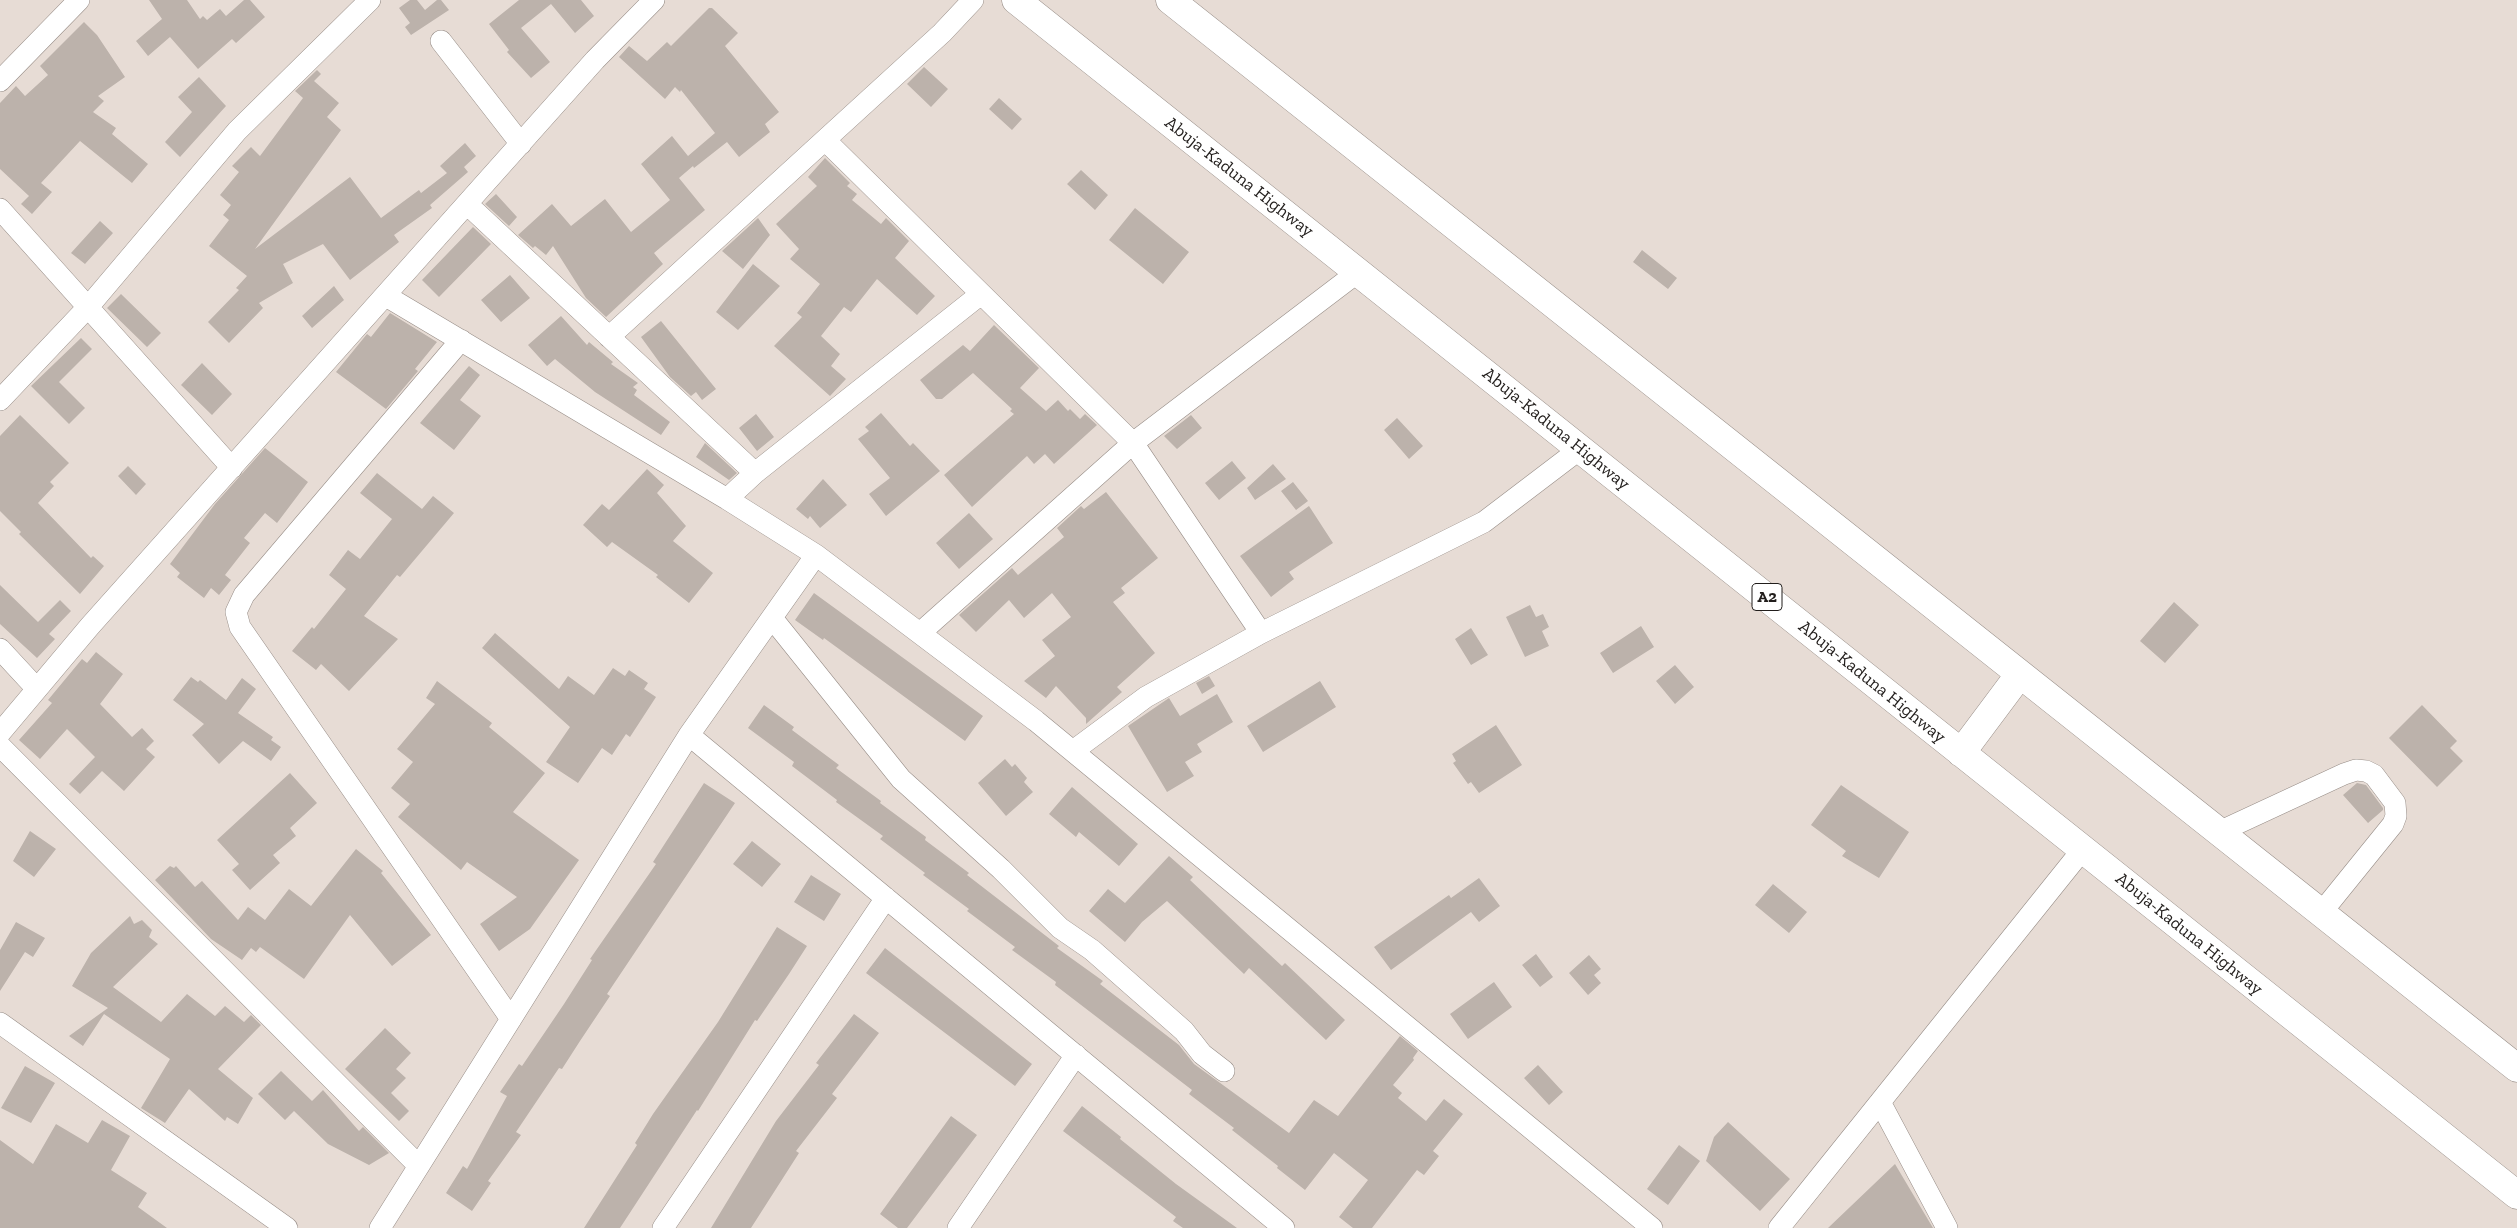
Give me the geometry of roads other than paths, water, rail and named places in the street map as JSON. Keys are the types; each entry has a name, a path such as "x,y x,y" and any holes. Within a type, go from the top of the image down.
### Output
{"highway":[{"name":"Abuja-Kaduna Highway","path":"1016,0 2517,1195"},
{"path":"1170,0 2517,1068"},
{"path":"1961,753 2020,674"}],"street":[{"path":"0,81 79,0"},
{"path":"0,400 89,306 236,131 370,0"},
{"path":"0,733 96,619 595,60 654,0"},
{"path":"609,337 942,33 973,0"},
{"path":"441,41 520,144"},
{"path":"825,140 1133,443 1260,633"},
{"path":"467,204 756,473"},
{"path":"0,209 89,306 232,468"},
{"path":"920,633 1133,443 1358,272"},
{"path":"727,499 756,473 982,294"},
{"path":"386,296 727,499 816,555 1074,752 1652,1228"},
{"path":"461,340 244,595 236,612 240,627 511,1019"},
{"path":"1074,752 1146,697 1260,633 1484,522 1580,449"},
{"path":"380,1228 689,735 816,555"},
{"path":"772,618 901,779 1001,869 1060,928 1092,950 1184,1031 1202,1054 1224,1071"},
{"path":"0,649 37,689"},
{"path":"689,735 1284,1228"},
{"path":"0,746 419,1166"},
{"path":"2219,832 2344,774 2356,770 2366,771 2374,775 2395,802 2396,816 2393,824 2321,912"},
{"path":"1780,1228 2083,849"},
{"path":"663,1228 886,898"},
{"path":"0,1023 286,1228"},
{"path":"958,1228 1076,1055"},
{"path":"1880,1102 1947,1228"}]}
